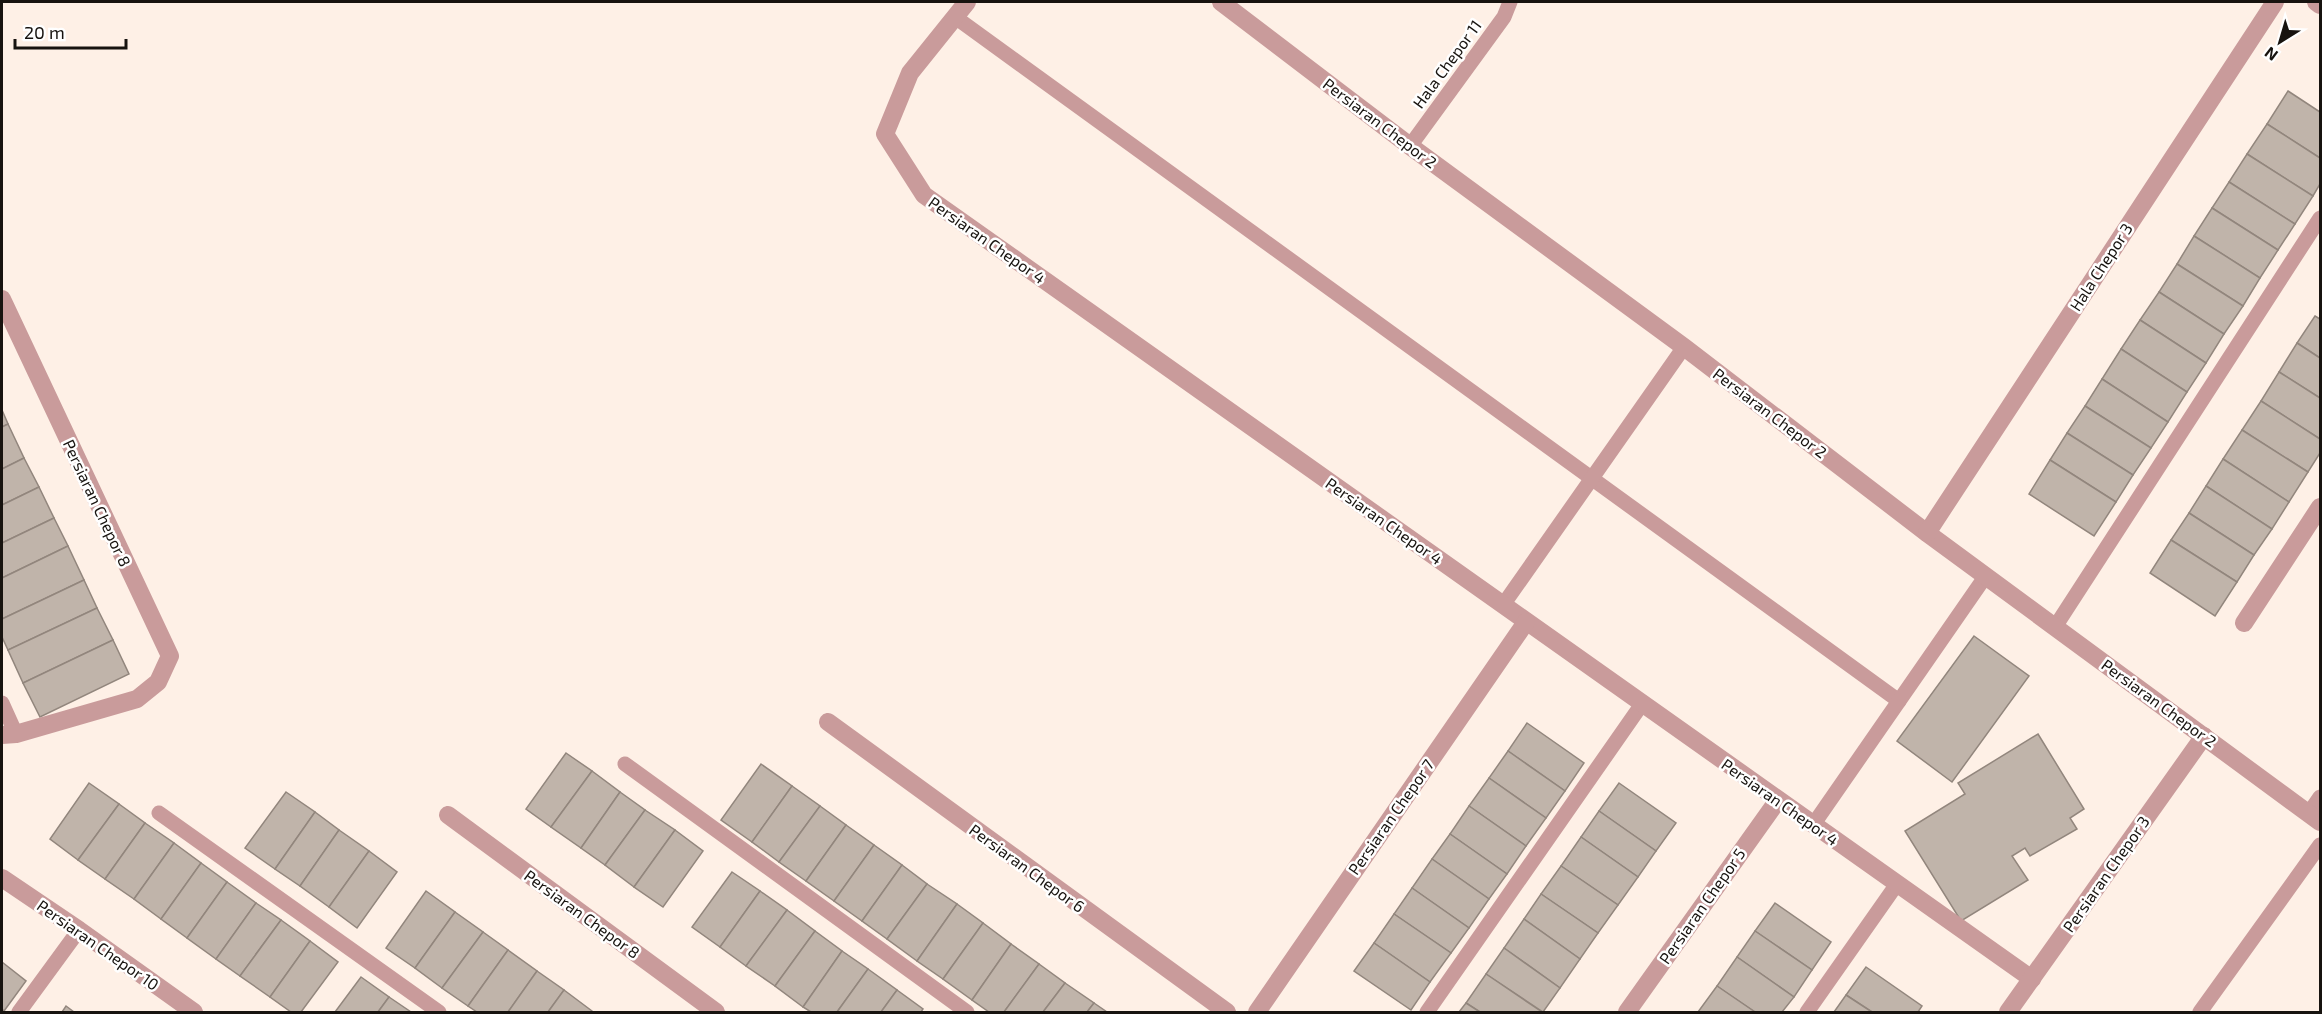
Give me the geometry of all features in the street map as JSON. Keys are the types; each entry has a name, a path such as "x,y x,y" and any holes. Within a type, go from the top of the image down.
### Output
{"street":[{"name":"Persiaran Chepor 4","path":"967,2 910,73 885,134 924,195 2032,979"},
{"name":"Persiaran Chepor 2","path":"1221,2 1410,146 1684,347 1985,577 2315,817"},
{"name":"Hala Chepor 3","path":"1927,533 2275,2"},
{"path":"2316,2 2320,5"},
{"name":"Persiaran Chepor 8","path":"2,299 170,656 158,682 137,699 9,734"},
{"path":"2244,623 2320,507"},
{"name":"Persiaran Chepor 7","path":"1257,1012 1526,622"},
{"name":"Persiaran Chepor 6","path":"828,722 1227,1012"},
{"name":"Persiaran Chepor 3","path":"2007,1012 2204,736"},
{"name":"Persiaran Chepor 5","path":"1627,1012 1778,800"},
{"name":"Persiaran Chepor 8","path":"448,815 716,1012"},
{"name":"Persiaran Chepor 10","path":"2,879 79,930 194,1012"}],"lane":[{"name":"Hala Chepor 11","path":"1410,146 1504,17 1510,2"},
{"path":"955,17 1899,701"},
{"path":"2055,627 2320,218"},
{"path":"1503,605 1684,347"},
{"path":"1813,825 1985,577"},
{"path":"2,703 9,734"},
{"path":"1427,1012 1642,704"},
{"path":"625,764 967,1012"},
{"path":"2315,817 2320,797"},
{"path":"159,813 439,1012"},
{"path":"2200,1012 2320,845"},
{"path":"1807,1012 1897,884"},
{"path":"19,1012 79,930"}],"building":[{"path":"2288,91 2320,112 2320,158 2267,124"},
{"path":"2267,124 2320,158 2320,184 2313,196 2247,154"},
{"path":"2247,154 2313,196 2295,224 2229,182"},
{"path":"2229,182 2295,224 2278,250 2212,208"},
{"path":"2212,208 2278,250 2260,278 2194,236"},
{"path":"2194,236 2260,278 2243,306 2177,264"},
{"path":"2177,264 2243,306 2224,334 2159,292"},
{"path":"2159,292 2224,334 2206,363 2140,320"},
{"path":"2315,316 2320,319 2320,358 2297,343"},
{"path":"2140,320 2206,363 2187,392 2121,349"},
{"path":"2297,343 2320,358 2320,398 2279,372"},
{"path":"2121,349 2187,392 2168,422 2102,379"},
{"path":"2279,372 2320,398 2320,439 2261,401"},
{"path":"2102,379 2168,422 2151,448 2085,406"},
{"path":"2261,401 2320,439 2320,453 2308,472 2242,430"},
{"path":"2085,406 2151,448 2133,475 2067,433"},
{"path":"2,410 8,424 2,427"},
{"path":"8,424 24,458 2,469 2,427"},
{"path":"2242,430 2308,472 2289,502 2223,459"},
{"path":"2067,433 2133,475 2116,502 2050,460"},
{"path":"24,458 39,487 2,505 2,469"},
{"path":"2223,459 2289,502 2272,529 2206,486"},
{"path":"2050,460 2116,502 2094,536 2029,494"},
{"path":"2206,486 2272,529 2254,555 2189,513"},
{"path":"39,487 54,518 2,543 2,505"},
{"path":"2189,513 2254,555 2237,582 2171,540"},
{"path":"54,518 68,546 2,578 2,543"},
{"path":"2171,540 2237,582 2215,616 2150,573"},
{"path":"68,546 84,580 2,619 2,578"},
{"path":"84,580 97,608 8,650 2,637 2,619"},
{"path":"97,608 113,640 23,683 8,650"},
{"path":"1974,636 2029,676 1952,782 1897,741"},
{"path":"113,640 129,674 40,717 23,683"},
{"path":"1527,723 1584,763 1565,791 1508,751"},
{"path":"2038,734 2084,809 2070,818 2077,829 2030,856 2025,848 2012,856 2028,880 1961,921 1905,831 1965,794 1958,783"},
{"path":"1508,751 1565,791 1546,818 1489,778"},
{"path":"566,753 592,771 551,827 526,809"},
{"path":"761,764 792,786 752,842 721,820"},
{"path":"592,771 620,792 581,848 551,827"},
{"path":"1489,778 1546,818 1526,846 1469,806"},
{"path":"89,783 119,804 78,860 50,839"},
{"path":"1619,783 1676,823 1656,851 1599,811"},
{"path":"792,786 820,806 779,862 752,842"},
{"path":"286,792 315,812 275,869 245,848"},
{"path":"620,792 645,810 605,865 581,848"},
{"path":"119,804 145,823 105,879 78,860"},
{"path":"820,806 846,825 806,881 779,862"},
{"path":"1469,806 1526,846 1507,874 1450,834"},
{"path":"645,810 675,830 634,887 605,865"},
{"path":"1599,811 1656,851 1638,877 1581,837"},
{"path":"315,812 339,830 300,886 275,869"},
{"path":"145,823 174,843 134,899 105,879"},
{"path":"846,825 874,845 834,901 806,881"},
{"path":"339,830 369,851 329,907 300,886"},
{"path":"675,830 703,851 663,907 634,887"},
{"path":"1450,834 1507,874 1489,899 1432,859"},
{"path":"1581,837 1638,877 1618,905 1561,866"},
{"path":"174,843 201,863 161,919 134,899"},
{"path":"874,845 902,865 862,921 834,901"},
{"path":"369,851 397,872 357,928 329,907"},
{"path":"1432,859 1489,899 1469,928 1412,888"},
{"path":"201,863 227,882 187,938 161,919"},
{"path":"902,865 927,884 887,939 862,921"},
{"path":"1561,866 1618,905 1598,933 1541,894"},
{"path":"732,872 760,891 720,947 692,927"},
{"path":"227,882 256,903 216,959 187,938"},
{"path":"927,884 957,904 917,961 887,939"},
{"path":"1412,888 1469,928 1451,953 1394,914"},
{"path":"426,891 455,912 415,968 386,948"},
{"path":"760,891 787,910 746,966 720,947"},
{"path":"1541,894 1598,933 1580,959 1524,919"},
{"path":"256,903 281,920 240,976 216,959"},
{"path":"1775,903 1831,942 1812,970 1755,931"},
{"path":"957,904 983,923 943,979 917,961"},
{"path":"787,910 815,931 775,986 746,966"},
{"path":"455,912 483,932 442,988 415,968"},
{"path":"1394,914 1451,953 1430,982 1374,943"},
{"path":"1524,919 1580,959 1560,988 1504,948"},
{"path":"281,920 310,941 270,997 240,976"},
{"path":"983,923 1011,944 972,1000 943,979"},
{"path":"815,931 842,951 803,1007 775,986"},
{"path":"1755,931 1812,970 1794,997 1737,957"},
{"path":"483,932 508,950 468,1006 442,988"},
{"path":"310,941 338,962 301,1012 291,1012 270,997"},
{"path":"1374,943 1430,982 1411,1010 1354,971"},
{"path":"1011,944 1039,964 1004,1012 989,1012 972,1000"},
{"path":"1504,948 1560,988 1543,1012 1486,974"},
{"path":"508,950 537,971 508,1012 477,1012 468,1006"},
{"path":"842,951 868,969 837,1012 811,1012 803,1007"},
{"path":"1737,957 1794,997 1782,1012 1755,1012 1717,986"},
{"path":"2,962 26,981 4,1011 2,1009"},
{"path":"1039,964 1065,983 1043,1012 1004,1012"},
{"path":"1866,967 1922,1006 1918,1012 1872,1012 1846,995"},
{"path":"868,969 897,990 881,1012 837,1012"},
{"path":"537,971 564,990 548,1012 508,1012"},
{"path":"1486,974 1542,1012 1480,1012 1466,1003"},
{"path":"361,977 389,997 378,1012 335,1012"},
{"path":"1065,983 1094,1003 1087,1012 1043,1012"},
{"path":"1717,986 1755,1012 1698,1012"},
{"path":"564,990 592,1011 548,1012"},
{"path":"897,990 923,1009 921,1012 881,1012"},
{"path":"1846,995 1872,1012 1834,1012"},
{"path":"389,997 411,1012 378,1012"},
{"path":"1094,1003 1107,1012 1087,1012"},
{"path":"1466,1003 1480,1012 1459,1012"},
{"path":"66,1006 74,1012 62,1012"}]}
